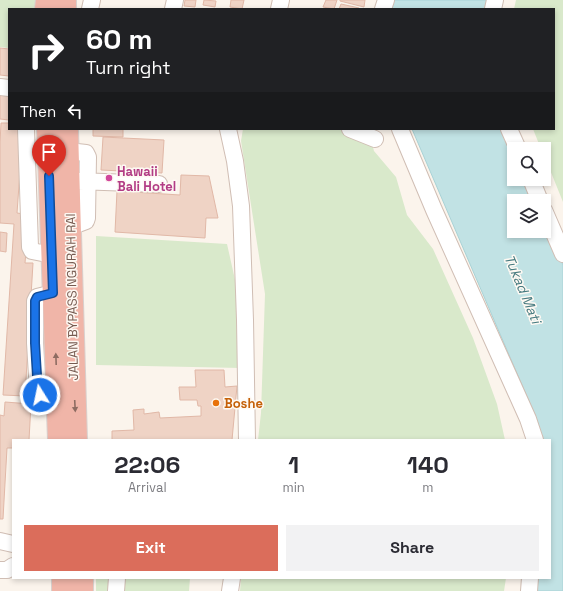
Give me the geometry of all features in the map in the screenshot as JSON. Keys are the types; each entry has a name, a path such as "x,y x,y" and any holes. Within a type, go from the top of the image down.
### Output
{"highway":[{"name":"JALAN BYPASS NGURAH RAI","path":"48,130 59,439"},
{"name":"JALAN BYPASS NGURAH RAI","path":"67,130 68,151 78,181 70,227 76,439"},
{"path":"63,579 63,591"},
{"path":"82,579 82,591"}],"street":[{"path":"26,130 30,247 32,251 36,253 52,255"},
{"path":"228,130 235,161 241,206 247,439"},
{"path":"352,130 375,139"},
{"path":"400,130 434,210 528,419 535,439"},
{"path":"509,130 515,142"},
{"path":"78,181 159,184"},
{"path":"551,226 563,254"},
{"path":"0,541 12,544"},
{"path":"0,570 7,570 12,567"},
{"path":"116,591 117,579"},
{"path":"230,591 232,579"},
{"path":"528,591 530,579"}],"green space":[{"path":"0,0 36,0 36,8 8,8 8,48 0,47"},
{"path":"516,0 563,0 563,202 551,172 551,142 538,142 533,130 555,130 555,8 514,8"},
{"path":"243,130 347,130 370,136 374,151 396,177 407,215 433,249 473,338 497,404 505,439 258,439 261,413 265,294 241,141"},
{"path":"96,236 227,244 240,302 241,368 96,365"},
{"path":"96,579 190,579 189,591 96,591"},
{"path":"241,579 506,579 504,591 240,591"}],"water":[{"path":"394,0 490,0 488,8 390,8"},
{"name":"Tukad Mati","path":"412,130 504,130 510,142 507,142 507,186 529,186 532,194 507,194 507,238 551,237 563,265 563,591 535,591 536,579 551,579 551,439 543,439 537,420"}],"building":[{"path":"185,0 196,0 195,7 184,6"},
{"path":"204,0 216,1 215,7 203,5"},
{"path":"231,0 244,0 242,8 230,7"},
{"path":"326,0 337,0 334,8 323,7"},
{"path":"365,0 364,7 340,1"},
{"path":"341,4 359,8 339,8"},
{"path":"0,48 8,49 8,76 0,75"},
{"path":"0,90 8,91 8,120 0,119"},
{"path":"1,123 8,123 8,130 23,130 17,213 24,214 28,227 25,263 33,263 25,396 3,395 14,224 0,223"},
{"path":"93,130 123,130 123,137 93,136"},
{"path":"103,137 164,140 162,173 101,170"},
{"path":"181,175 209,176 218,218 206,218 205,238 115,232 117,191 180,195"},
{"path":"0,232 7,233 6,252 0,251"},
{"name":"Boshe","path":"195,370 224,370 225,387 237,386 232,439 112,439 112,431 134,430 133,410 144,409 144,414 159,412 160,418 201,416 201,406 198,406 197,400 180,400 179,387 196,387"},
{"path":"5,402 31,404 29,439 12,439 12,448 7,448 3,519 0,519 0,415 4,416"}],"place":[{"name":"Hawaii Bali Hotel","path":"109,178"},
{"name":"Boshe","path":"216,403"}],"route":[{"path":"40,395 38,392 35,343 35,301 37,297 53,293 49,176"}]}
